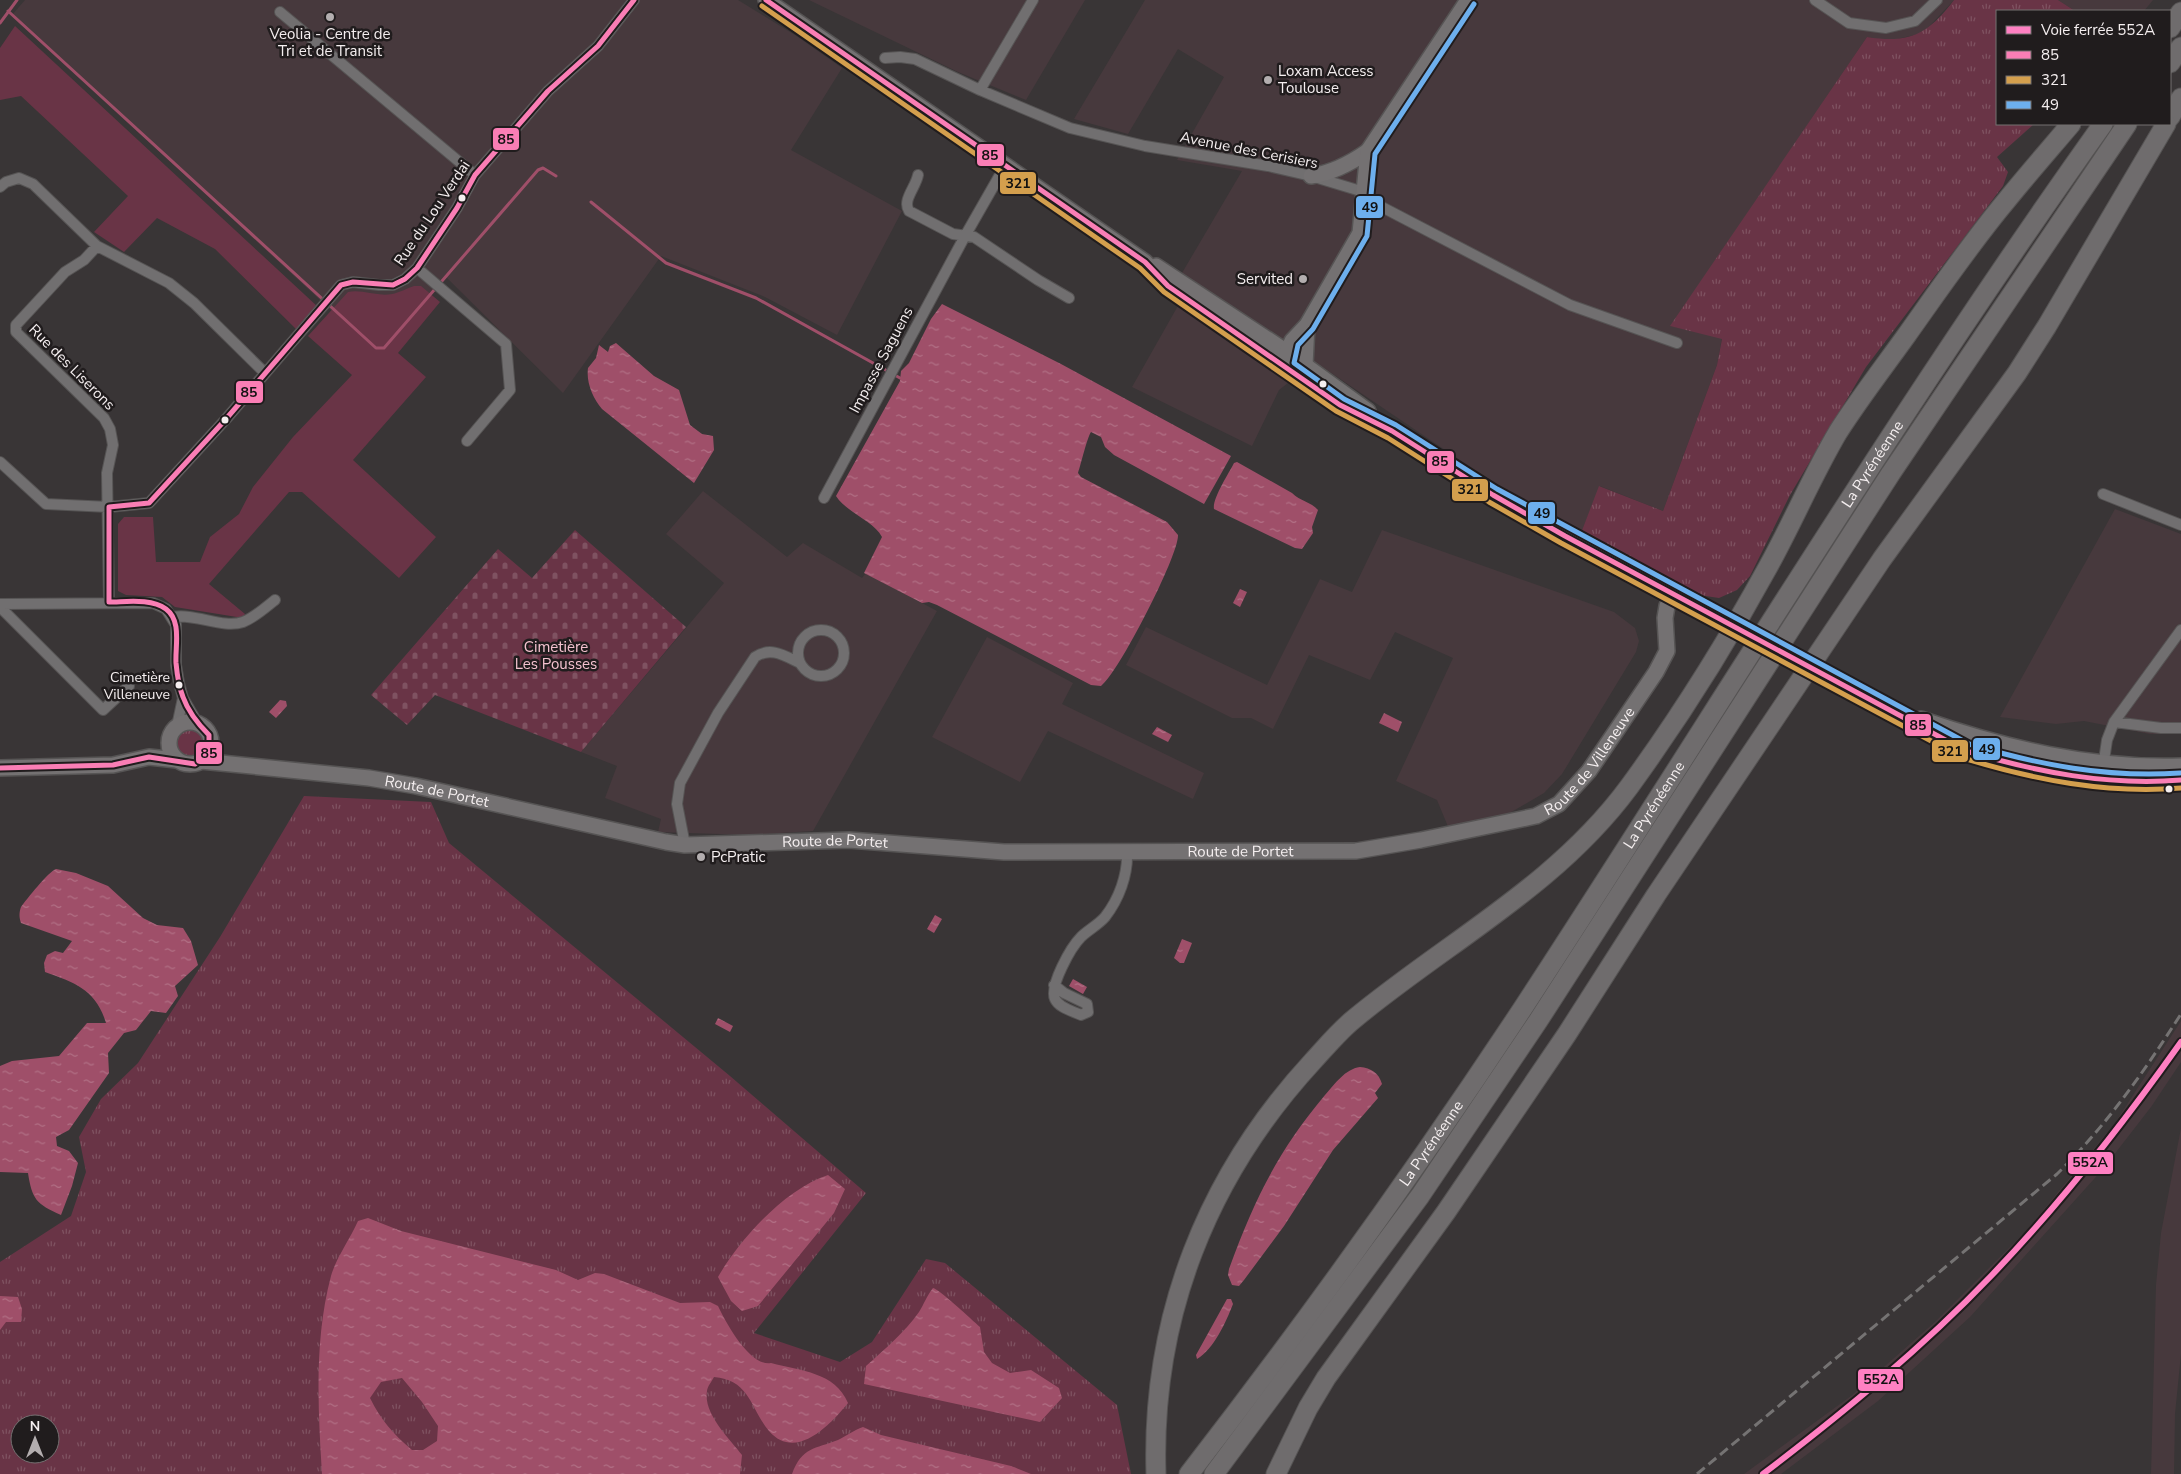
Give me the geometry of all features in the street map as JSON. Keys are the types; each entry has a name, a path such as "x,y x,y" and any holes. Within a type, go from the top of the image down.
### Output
{"highway":[{"path":"2171,27 2181,12"},
{"path":"2171,62 2181,47"},
{"path":"2171,115 2181,98"},
{"path":"1156,1474 1156,1410 1167,1343 1182,1278 1205,1221 1234,1164 1282,1094 1351,1021 1523,893 1575,849 1627,790 1657,748 1728,637 1770,564 1838,433 1864,393 2004,202 2070,125"},
{"name":"La Pyrénéenne","path":"1189,1474 1325,1294 1521,1010 1874,462 2029,228 2102,125"},
{"name":"La Pyrénéenne","path":"1214,1474 1420,1196 1554,996 1891,473 2126,125"},
{"path":"1276,1474 1308,1408 1326,1378 1446,1212 1539,1075 1750,754 1877,567 2018,373 2165,125"}],"street":[{"name":"Rue du Lou Verdai","path":"0,462 46,504 109,507 149,503 265,373 333,293 341,286 354,282 380,286 393,285 405,279 417,268 457,208 475,175 548,91 598,46 634,0"},
{"path":"759,0 778,10"},
{"path":"766,0 1145,262 1161,268 1290,355 1340,405 1392,431 1493,495 1966,751 2016,766 2101,780 2127,782 2181,780"},
{"path":"980,90 1033,0"},
{"path":"1311,176 1322,175 1342,167 1368,151 1468,0"},
{"path":"1815,0 1849,23 1886,28 1915,21 1937,0"},
{"path":"280,12 475,175"},
{"name":"Avenue des Cerisiers","path":"885,58 915,59 980,90 1070,128 1145,146 1268,166 1311,176 1364,192 1380,206 1570,305 1677,343"},
{"path":"1290,355 1360,233 1368,151"},
{"name":"Impasse Saguens","path":"824,498 965,236 1005,166"},
{"path":"918,175 916,185 907,200 909,211 953,234 974,237 1038,280 1069,298"},
{"path":"0,187 6,182 19,178 33,184 97,246 168,283 194,303 265,373"},
{"name":"Rue des Liserons","path":"97,246 84,260 65,272 16,325 16,332 104,418 110,429 113,445 106,473 109,507 109,602"},
{"path":"417,268 506,344 510,390 467,441"},
{"path":"2103,494 2181,525"},
{"name":"Route de Villeneuve","path":"1421,840 1536,816 1559,804 1588,771 1656,672 1667,651 1665,618 1667,606 1674,593"},
{"path":"173,618 187,616 234,624 244,622 275,600"},
{"path":"0,606 109,602 153,604 166,609 176,625 176,665 183,698 198,724 206,731 226,762"},
{"path":"0,606 103,710 129,686"},
{"path":"685,844 677,794 680,783 718,713 755,657 763,652 772,651 800,663 812,674 828,675 835,671 843,660 843,645 832,633 824,630 809,634 800,646 800,663"},
{"path":"2101,780 2107,740 2114,722 2181,630"},
{"path":"149,757 169,739 177,726 183,698"},
{"path":"1884,706 1964,734 2037,752 2103,764 2181,766"},
{"path":"2114,722 2161,728 2181,728"},
{"path":"177,726 184,723 198,724"},
{"path":"169,739 169,747 177,760"},
{"path":"0,768 113,765 149,757 177,760 188,764 200,761 208,752 211,741"},
{"name":"Route de Portet","path":"200,761 226,762 239,766 369,778 416,786 666,842 685,844 849,840 1004,852 1356,851 1421,840"},
{"path":"1054,985 1076,944 1109,911 1126,877 1127,852"}],"shaded area":[{"path":"25,0 738,0 798,37 842,68 791,150 902,211 837,335 765,297 661,256 563,393 446,277 375,351 12,15"},
{"path":"809,0 1085,0 1026,100 958,72"},
{"path":"1145,0 1954,0 1923,33 1889,41 1867,37 1671,326 1722,338 1717,365 1663,511 1600,486 1581,533 1485,477 1315,362 1279,390 1252,446 1132,387 1179,304 1182,273 1242,171 1177,160 1224,77 1178,49 1128,134 1074,119"},
{"path":"2058,0 2153,0 2145,10 2073,10"},
{"path":"703,491 787,557 803,543 862,578 866,573 937,611 813,831 750,835 658,832 661,819 605,798 617,766 581,752 724,583 666,534"},
{"path":"2115,509 2181,534 2181,734 2150,734 2084,721 2056,724 2000,717"},
{"path":"1382,530 1614,612 1635,628 1639,641 1636,652 1562,774 1544,793 1508,814 1449,829 1437,800 1396,781 1453,658 1395,632 1370,680 1309,655 1273,729 1251,718 1232,718 1126,665 1146,627 1267,685 1320,579 1352,592"},
{"path":"987,637 1073,683 1062,704 1204,773 1193,799 1048,731 1020,782 932,737"},
{"path":"2181,1021 2181,1062 2151,1107 2103,1169 1970,1317 1878,1401 1781,1474 1744,1474 1851,1396 1936,1321 2026,1231 2115,1123"},
{"path":"2181,1128 2181,1354 2175,1414 2174,1474 2151,1474 2156,1285 2161,1233"}],"green space":[{"path":"1954,0 2058,0 2073,10 1996,10 1996,125 2033,125 1997,157 2008,172 2003,186 1866,367 1790,495 1750,576 1737,590 1719,598 1692,594 1581,533 1599,486 1663,511 1717,365 1722,339 1670,326 1867,37 1895,39 1917,34 1945,12"},
{"path":"15,26 318,307 297,330 215,249 157,218 124,252 94,232 128,196 21,96 0,100 0,48"},
{"path":"414,286 421,286 440,302 398,353 426,377 353,460 436,537 399,578 302,492 289,492 209,584 245,614 243,618 175,607 162,597 126,595 118,591 118,524 124,517 153,517 156,562 200,562 210,537 239,514 253,487 293,437 352,375 308,336 348,292 359,291 386,295"},
{"name":"Cimetière Les Pousses","path":"575,530 686,627 581,752 435,695 407,725 371,695 498,549 532,578"},
{"path":"189,728 200,733 205,744 200,755 189,760 178,755 173,744 178,733"},
{"path":"304,796 431,802 449,843 730,1076 866,1193 754,1333 840,1362 872,1342 926,1259 945,1263 1117,1405 1131,1474 0,1474 0,1262 71,1216 86,1172 79,1137 101,1099 138,1063 220,937"}],"water":[{"path":"942,304 1061,364 1231,456 1204,504 1114,455 1105,447 1101,437 1091,432 1078,473 1081,477 1167,522 1178,535 1176,547 1169,565 1146,614 1120,660 1101,686 1091,685 937,605 929,602 922,603 864,573 882,537 873,526 847,507 836,496 900,381 901,371 909,363 931,319"},
{"path":"616,343 654,376 679,390 690,425 702,434 713,436 714,450 694,483 602,409 596,400 589,385 588,368 596,358 599,345 608,352 610,346"},
{"path":"1237,462 1318,510 1312,527 1313,533 1302,549 1295,548 1214,509 1221,486 1234,463"},
{"path":"1240,589 1247,592 1240,607 1233,603"},
{"path":"280,700 286,701 287,706 276,718 269,712"},
{"path":"1384,713 1402,722 1398,732 1379,723"},
{"path":"1157,727 1172,735 1168,742 1152,734"},
{"path":"56,869 76,873 108,886 143,918 157,925 183,928 191,941 198,965 175,986 178,996 166,1013 151,1011 136,1030 124,1033 108,1053 109,1073 69,1130 56,1137 57,1146 69,1151 78,1163 61,1215 37,1200 31,1189 28,1173 0,1172 0,1066 12,1061 59,1056 87,1023 106,1023 97,1003 83,989 45,972 44,963 47,955 55,951 63,953 72,941 21,923 20,921 21,907 43,880"},
{"path":"935,915 942,919 934,933 927,929"},
{"path":"1182,939 1192,943 1184,963 1180,963 1174,958"},
{"path":"1073,979 1087,987 1083,994 1069,986"},
{"path":"718,1018 733,1026 730,1032 715,1024"},
{"path":"1360,1067 1371,1070 1379,1077 1382,1084 1375,1093 1378,1098 1333,1150 1284,1226 1244,1280 1239,1286 1232,1285 1228,1275 1238,1244 1258,1198 1281,1156 1308,1116 1333,1086 1345,1074"},
{"path":"828,1175 845,1189 834,1213 758,1306 742,1311 731,1301 718,1277 727,1262 751,1232 780,1203 812,1182"},
{"path":"368,1218 401,1231 556,1270 578,1280 595,1273 604,1274 680,1303 710,1302 718,1306 733,1333 755,1358 763,1362 816,1374 835,1385 848,1403 823,1429 801,1441 790,1443 779,1440 769,1431 742,1389 726,1379 714,1377 707,1389 709,1408 718,1426 742,1455 740,1474 322,1474 319,1425 319,1375 322,1325 333,1269 358,1221","holes":["402,1378 422,1402 438,1426 437,1441 423,1450 412,1450 388,1426 370,1398 381,1382"]},
{"path":"933,1288 980,1327 984,1352 992,1363 1010,1373 1031,1370 1059,1388 1062,1398 1040,1422 864,1384 866,1366 907,1327 919,1312"},
{"path":"0,1296 18,1297 22,1309 21,1322 6,1322 0,1330"},
{"path":"1227,1299 1231,1299 1233,1304 1223,1327 1209,1349 1197,1359 1196,1355"},
{"path":"863,1427 881,1435 1011,1466 1031,1474 792,1474 800,1459 810,1450 838,1440"}],"waterway":[{"path":"0,23 17,0"},
{"path":"8,11 376,348 384,348 538,170 543,168 556,176"},
{"path":"591,202 666,263 756,298 900,378"}],"railway":[{"path":"1697,1474 2057,1174 2092,1137 2124,1098 2181,1014"}],"rail line":[{"name":"552A","path":"1763,1474 1881,1380 1991,1276 2067,1192 2137,1103 2181,1042"}],"transit line":[{"name":"85","path":"109,507 149,503 226,419 341,285 353,282 393,285 405,279 417,268 457,208 475,175 548,91 598,46 634,0"},
{"name":"85","path":"766,0 1145,262 1168,286 1340,405 1392,431 1493,495 1565,536 1966,751 1993,759 2072,776 2126,781 2181,780"},
{"name":"49","path":"1474,4 1375,154 1367,236 1313,329 1298,345 1294,363 1344,399 1396,425 1497,489 1969,744 2047,764 2100,772 2126,774 2180,773"},
{"name":"321","path":"762,6 1140,268 1164,292 1336,411 1388,438 1489,502 1561,543 1963,758 2017,773 2071,784 2125,789 2181,788"},
{"name":"85","path":"109,507 109,602"},
{"name":"85","path":"0,768 113,765 149,757 195,764 209,753 209,735 191,713 180,689 176,663 177,634 171,614 166,609 153,603 138,601 109,602"}],"place":[{"name":"Veolia - Centre de Tri et de Transit","path":"330,17"},
{"name":"Loxam Access Toulouse","path":"1268,80"},
{"name":"Servited","path":"1303,279"},
{"name":"Cimetière Villeneuve","path":"179,685"},
{"name":"PcPratic","path":"701,857"}]}
